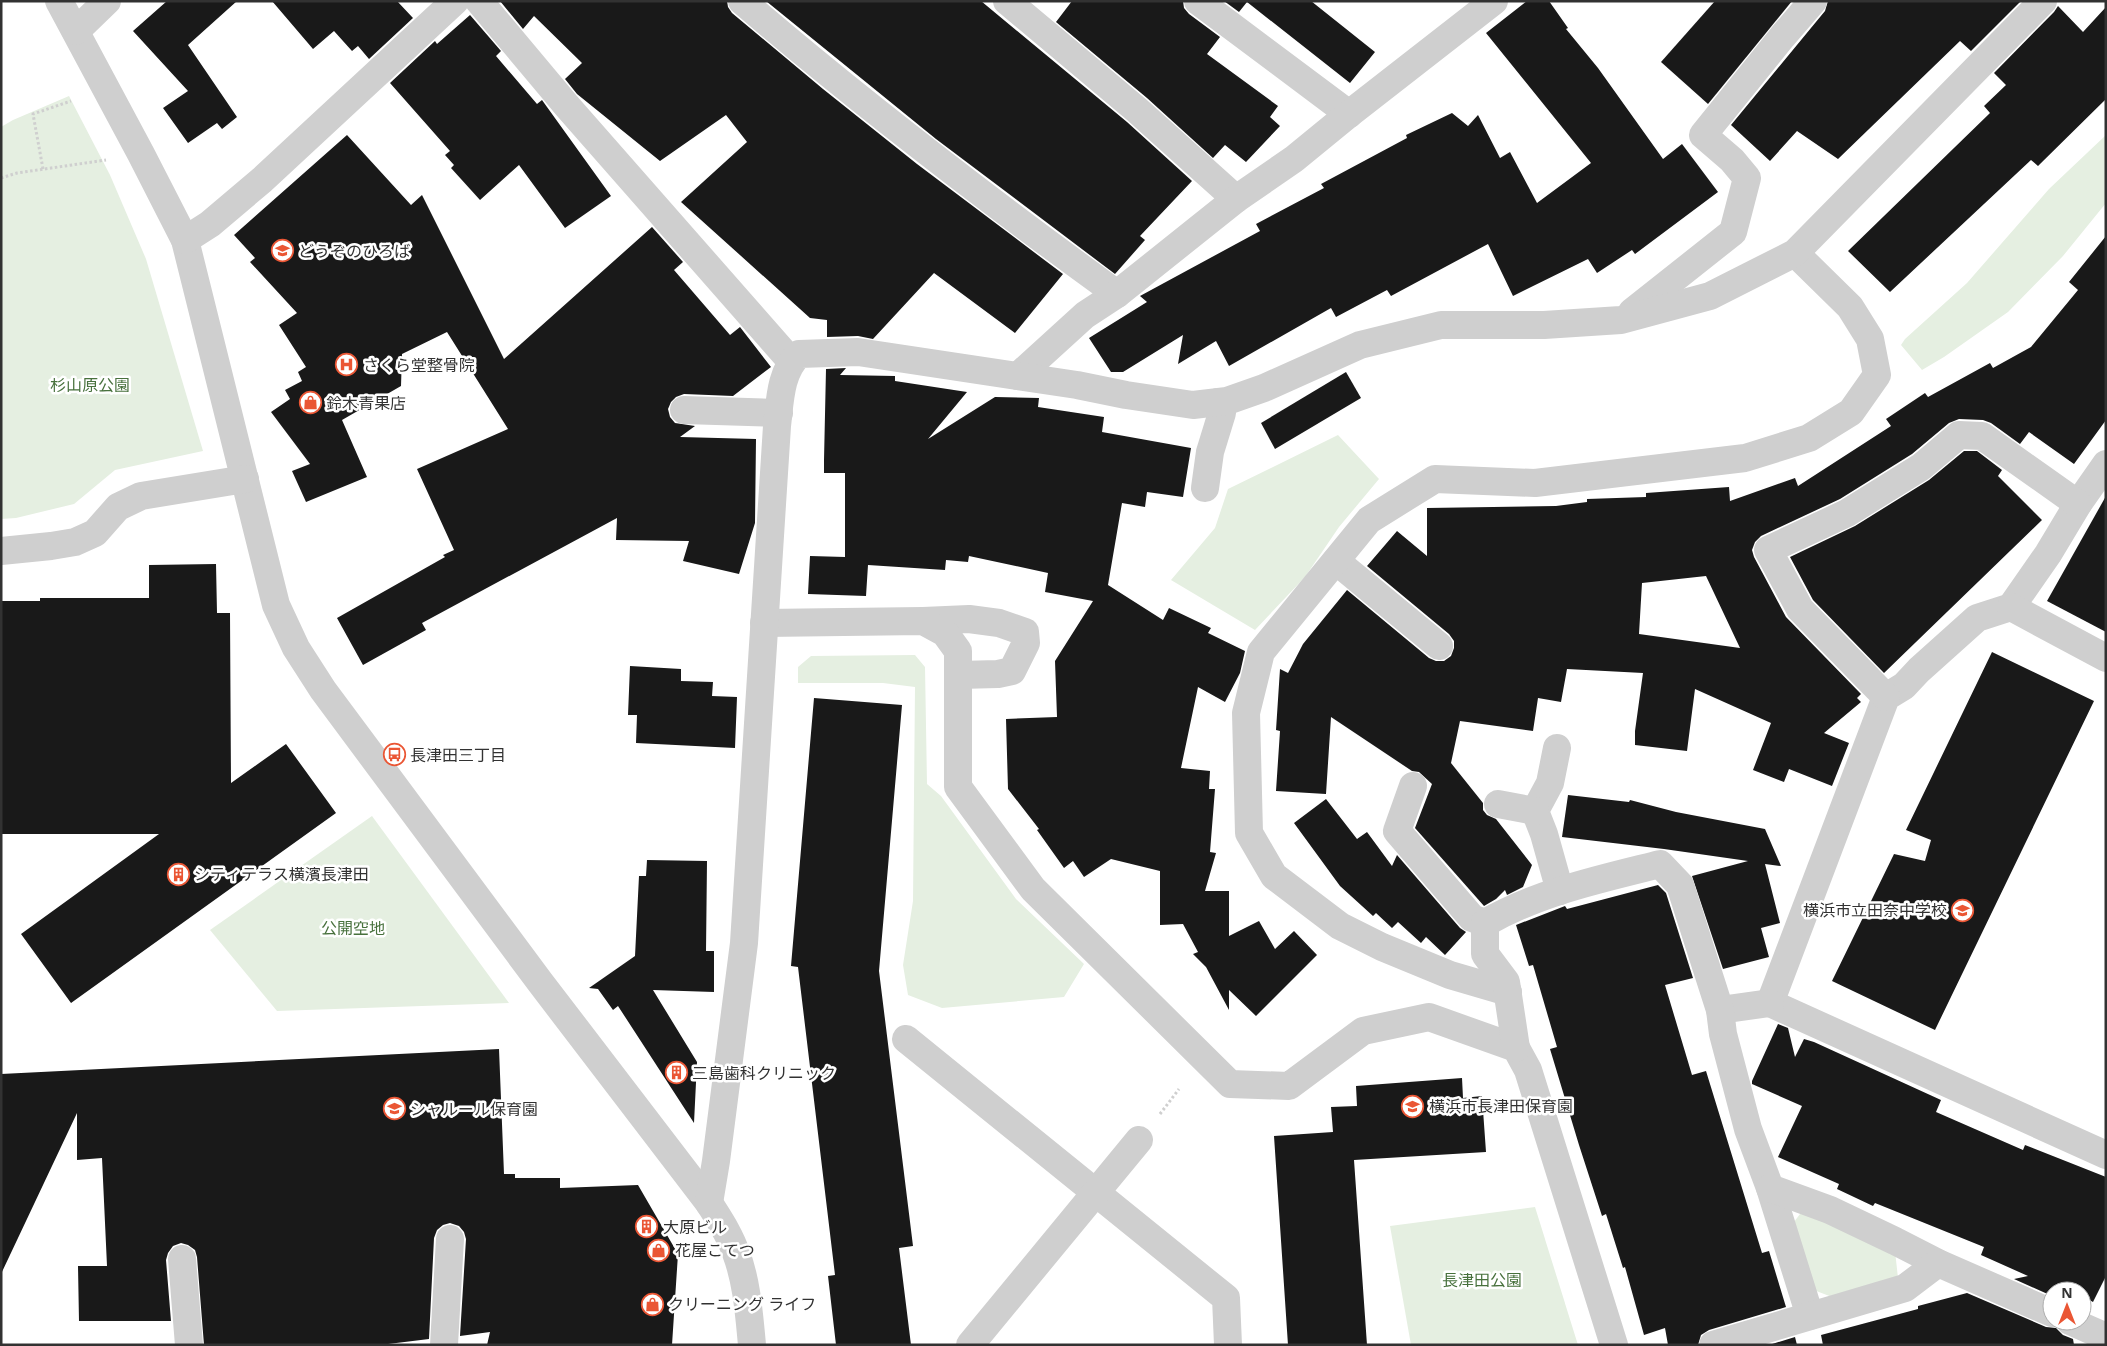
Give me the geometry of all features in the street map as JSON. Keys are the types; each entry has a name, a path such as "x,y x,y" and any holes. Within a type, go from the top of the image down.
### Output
{"street":[{"path":"59,1 76,30 185,240 276,605 296,648 323,690 534,975 722,1224 736,1254 747,1298 752,1345"},
{"path":"76,30 107,1"},
{"path":"185,240 210,224 262,180 455,1"},
{"path":"479,1 567,106 791,361"},
{"path":"742,1 904,133 1117,294"},
{"path":"1007,1 1137,110 1236,198"},
{"path":"1198,1 1349,114"},
{"path":"1018,376 1085,315 1117,294 1236,198 1294,159 1494,1"},
{"path":"1621,320 1733,232 1747,178 1732,160 1704,135 1813,1"},
{"path":"708,1203 717,1153 744,943 778,413 781,388 791,361 799,354 858,352 1077,384 1126,396 1193,405 1227,401 1264,388 1360,345 1441,325 1544,325 1621,320 1710,296 1795,253 2043,1"},
{"path":"1508,992 1450,975 1382,947 1340,926 1274,876 1249,832 1246,713 1261,652 1369,520 1435,478 1534,483 1745,458 1809,438 1851,412 1876,375 1870,340 1850,307 1795,253"},
{"path":"1205,488 1210,452 1222,413 1218,402"},
{"path":"684,410 778,413"},
{"path":"1886,697 1800,609 1768,550 1847,513 1921,467 1959,435 1982,436 2078,504"},
{"path":"1770,1003 1886,697 1904,686 1976,618 2011,607 2106,464"},
{"path":"1,551 74,542 94,533 118,508 141,496 245,478"},
{"path":"1336,561 1439,646"},
{"path":"2011,607 2106,658"},
{"path":"764,623 970,619 999,623 1025,632 1026,643 1012,671 998,674 959,675"},
{"path":"923,621 945,633 958,651 958,787 1033,888 1230,1084 1289,1086 1362,1031 1429,1017 1516,1048"},
{"path":"1557,748 1550,783 1535,811 1544,834 1560,891"},
{"path":"1413,786 1397,831 1472,918 1485,923"},
{"path":"1498,804 1535,811"},
{"path":"1485,923 1510,908 1560,891 1660,864 1680,885 1720,1010 1723,1034 1748,1129 1770,1188 1810,1316"},
{"path":"1485,923 1485,954 1506,982 1516,1048 1528,1070 1614,1345"},
{"path":"1720,1010 1770,1003 2106,1155"},
{"path":"906,1039 1226,1298 1228,1345"},
{"path":"970,1345 1139,1140"},
{"path":"1770,1188 1830,1210 1938,1263 2042,1309"},
{"path":"444,1345 450,1239"},
{"path":"182,1259 189,1345"},
{"path":"1713,1345 1906,1288 1938,1263"},
{"path":"2092,1331 2106,1337"}],"path":[{"path":"44,169 33,114 71,101"},
{"path":"1,178 17,173 107,160"}],"green space":[{"name":"杉山原公園","path":"69,96 110,175 146,259 203,451 115,470 74,504 16,518 1,519 1,127"},
{"path":"2106,135 2106,203 2063,256 2008,312 1944,357 1922,370 1901,345 1905,339 1967,283 2049,189"},
{"path":"1338,435 1379,479 1339,527 1305,577 1255,630 1171,580 1215,528 1228,489"},
{"path":"915,655 925,667 927,784 941,796 1016,899 1084,964 1064,997 942,1008 908,995 903,965 913,901 915,687 883,683 798,683 798,667 811,656"},
{"name":"公開空地","path":"372,816 509,1003 277,1011 210,930"},
{"name":"長津田公園","path":"1535,1207 1578,1345 1411,1345 1390,1226"},
{"path":"1803,1210 1895,1251 1898,1278 1832,1297 1811,1289 1794,1222"}],"building":[{"path":"167,1 237,1 188,45 237,117 222,129 217,123 188,143 163,108 188,91 133,31"},
{"path":"272,1 397,1 413,18 369,59 358,46 352,51 334,31 313,49"},
{"path":"500,1 727,1 732,13 823,89 917,164 1063,274 1015,333 934,273 873,339 858,336 827,337 827,320 810,318 681,202 747,142 726,115 660,161 577,94 565,79 582,63 534,16 523,29"},
{"path":"766,1 981,1 1127,122 1192,181 1140,236 1145,240 1115,274 936,139"},
{"path":"1072,1 1183,1 1184,8 1189,14 1220,37 1207,54 1278,106 1270,117 1280,126 1246,162 1225,145 1213,158 1147,98 1056,22"},
{"path":"1224,1 1311,1 1375,52 1350,83 1247,2 1239,12"},
{"path":"1527,1 1549,1 1568,28 1566,29 1598,68 1663,159 1682,144 1718,192 1635,254 1632,250 1597,273 1588,259 1513,296 1488,244 1391,296 1387,290 1336,317 1331,308 1229,366 1216,341 1178,364 1183,335 1123,372 1111,372 1089,338 1147,302 1140,296 1260,231 1256,224 1324,188 1321,184 1407,138 1406,135 1452,113 1468,126 1478,115 1500,158 1510,152 1537,203 1591,163 1486,33"},
{"path":"1715,1 1792,1 1708,104 1661,62"},
{"path":"1828,1 2021,1 1971,51 1960,41 1838,159 1797,131 1770,161 1731,125 1825,11"},
{"path":"2058,6 2083,32 2106,7 2106,99 2038,166 2031,160 1890,292 1848,251 1990,113 1984,106 2006,85 1994,73"},
{"path":"470,15 501,51 496,56 537,104 542,100 611,196 565,228 519,165 480,200 451,168 454,165 445,155 450,151 390,83 435,41 437,44"},
{"path":"347,135 411,205 422,195 504,359 652,227 683,262 674,270 730,335 740,327 771,367 733,396 684,394 676,397 668,409 670,417 675,423 695,426 680,437 756,439 755,523 739,574 683,561 689,541 616,540 617,518 422,623 426,630 363,665 337,618 445,557 443,555 454,550 417,469 508,429 447,332 402,354 401,386 342,420 367,477 306,502 292,471 310,464 271,412 290,399 285,390 302,381 298,372 306,367 279,325 297,313 250,262 255,258 234,235"},
{"path":"2106,236 2106,420 2074,464 2029,432 2020,444 1991,423 1983,420 1959,419 1949,423 1912,454 1840,499 1761,536 1755,542 1752,550 1754,557 1786,617 1861,694 1857,698 1861,702 1824,733 1849,743 1832,786 1789,769 1784,782 1753,770 1771,723 1695,689 1687,751 1635,745 1635,731 1643,673 1567,669 1561,702 1538,698 1533,731 1460,721 1451,763 1483,803 1483,810 1487,815 1496,819 1532,865 1523,887 1507,895 1505,890 1496,899 1484,906 1415,828 1432,784 1419,772 1412,771 1331,717 1326,794 1276,791 1280,731 1276,730 1280,669 1288,673 1303,644 1347,590 1429,658 1436,661 1444,661 1451,656 1454,641 1449,634 1367,566 1397,531 1427,556 1427,508 1556,506 1587,502 1587,499 1646,497 1646,493 1729,487 1730,501 1795,478 1798,486 1891,426 1886,419 1925,393 1928,397 1990,363 1993,368 2031,347 2078,290 2069,282","holes":["1706,576 1740,648 1639,634 1642,583"]},
{"path":"846,368 840,375 895,376 895,381 967,392 928,439 995,397 1039,398 1038,407 1104,417 1102,432 1191,448 1183,497 1147,492 1145,507 1122,503 1108,585 1163,620 1169,608 1211,628 1208,633 1245,651 1240,673 1225,702 1198,687 1181,768 1210,771 1209,789 1215,789 1210,852 1216,853 1205,891 1229,891 1229,936 1259,921 1275,949 1294,931 1317,955 1256,1016 1229,990 1229,1010 1206,967 1193,954 1198,952 1183,924 1160,925 1160,871 1111,859 1084,877 1073,861 1064,868 1037,830 1039,829 1008,789 1006,719 1057,717 1055,661 1093,601 1045,592 1048,573 969,556 968,562 946,560 945,570 868,565 866,596 808,594 810,556 845,557 845,473 824,473 824,460 826,369"},
{"path":"1346,372 1361,398 1275,449 1261,423"},
{"path":"1964,451 1977,451 2002,470 1998,476 2042,520 1884,673 1813,600 1790,557 1855,526 1929,480"},
{"path":"2106,496 2106,632 2047,601"},
{"path":"216,564 217,613 230,613 231,783 286,744 336,813 71,1003 21,934 159,834 1,834 1,601 40,601 40,598 149,598 149,565"},
{"path":"1992,652 2094,701 1935,1030 1832,981 1894,854 1925,861 1931,840 1906,830"},
{"path":"630,666 681,669 681,681 713,682 712,696 737,697 735,748 636,743 637,715 628,715"},
{"path":"814,698 902,705 879,971 913,1246 899,1248 911,1345 836,1345 828,1276 835,1275 798,967 791,966"},
{"path":"1568,795 1629,802 1630,800 1676,812 1765,829 1781,866 1765,864 1780,923 1761,928 1769,957 1723,969 1692,876 1748,861 1562,837"},
{"path":"1326,799 1357,839 1367,832 1392,866 1397,855 1460,928 1466,932 1445,955 1426,937 1421,943 1398,922 1392,928 1376,913 1373,916 1340,886 1294,823"},
{"path":"647,860 707,861 706,951 714,951 714,992 653,990 697,1062 694,1123 618,1006 613,1010 598,989 589,988 635,956 639,876 646,876"},
{"path":"1658,885 1666,893 1693,978 1665,985 1692,1075 1706,1071 1762,1253 1769,1251 1786,1307 1709,1330 1701,1335 1698,1345 1668,1345 1665,1328 1644,1335 1625,1267 1623,1268 1606,1214 1602,1216 1579,1145 1550,1049 1557,1047 1533,965 1529,966 1516,925 1565,906 1567,909"},
{"path":"1778,1024 1788,1028 1795,1057 1804,1039 1814,1042 1941,1100 1936,1112 2023,1150 2025,1145 2106,1177 2106,1276 2093,1302 2092,1281 2042,1281 2042,1292 2014,1279 2028,1276 1981,1255 1984,1247 1875,1203 1873,1206 1837,1189 1839,1184 1778,1157 1802,1106 1752,1084"},
{"path":"499,1049 504,1174 515,1174 515,1178 560,1178 560,1188 638,1185 678,1254 672,1345 487,1345 490,1332 460,1336 466,1239 464,1232 459,1226 450,1223 443,1225 437,1230 434,1238 429,1339 380,1345 204,1345 197,1257 195,1250 181,1243 173,1246 166,1260 171,1321 79,1321 78,1266 107,1266 102,1158 77,1160 77,1113 1,1274 1,1074"},
{"path":"1462,1078 1463,1098 1482,1096 1486,1152 1354,1160 1367,1345 1288,1345 1274,1136 1333,1132 1331,1107 1357,1106 1356,1086"},
{"path":"1967,1293 2042,1325 2042,1331 2059,1331 2073,1339 2074,1345 1823,1345 1821,1335 1918,1309 1918,1306"},
{"path":"1795,1337 1797,1345 1769,1345"}],"place":[{"name":"どうぞのひろば","path":"282,251"},
{"name":"さくら堂整骨院","path":"347,365"},
{"name":"鈴木青果店","path":"310,403"},
{"name":"長津田三丁目","path":"394,755"},
{"name":"シティテラス横濱長津田","path":"178,874"},
{"name":"横浜市立田奈中学校","path":"1963,910"},
{"name":"三島歯科クリニック","path":"676,1073"},
{"name":"横浜市長津田保育園","path":"1413,1106"},
{"name":"シャルール保育園","path":"394,1109"},
{"name":"大原ビル","path":"647,1227"},
{"name":"花屋こてつ","path":"659,1250"},
{"name":"クリーニング ライフ","path":"652,1304"}]}
